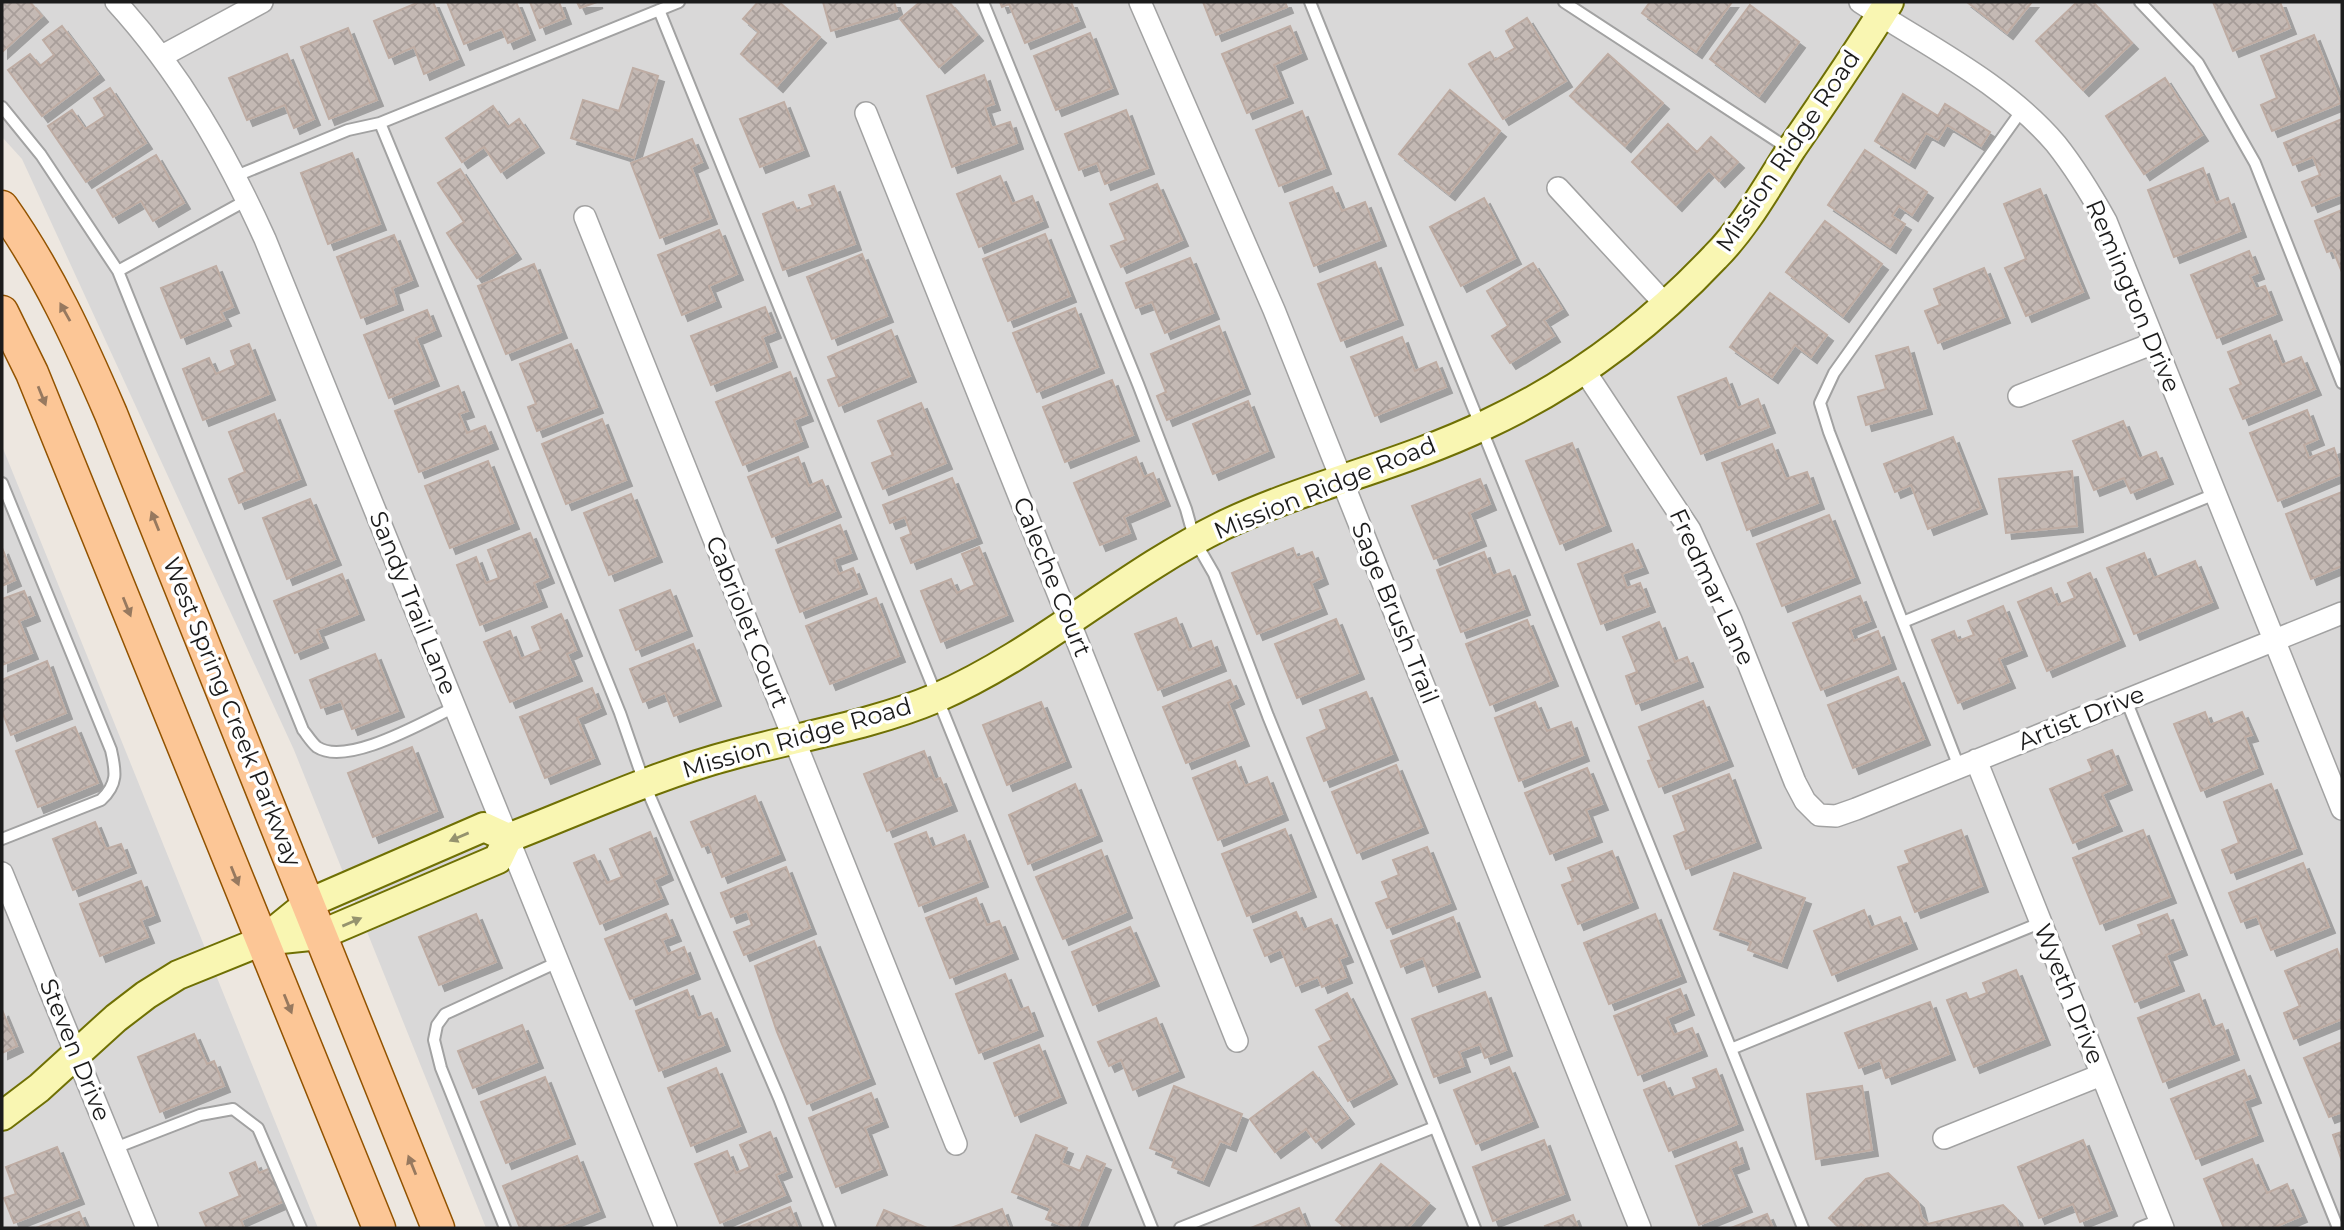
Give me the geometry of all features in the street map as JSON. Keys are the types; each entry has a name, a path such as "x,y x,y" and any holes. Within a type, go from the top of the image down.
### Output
{"main road":[{"name":"West Spring Creek Parkway","path":"2,207 29,246 72,324 309,903 438,1228"},
{"path":"2,312 32,373 379,1228"}],"street":[{"name":"Sandy Trail Lane","path":"117,2 162,56 236,176 247,200 666,1228"},
{"path":"162,56 262,2"},
{"name":"Sage Brush Trail","path":"1140,2 1274,310 1640,1228"},
{"name":"Mission Ridge Road","path":"2,1116 39,1088 77,1052 146,995 178,975 262,941 320,935 498,859 508,838 688,768 884,717 936,698 993,670 1195,541 1247,515 1483,426 1584,370 1665,304 1718,255 1791,151 1876,6"},
{"name":"Remington Drive","path":"1876,6 1977,75 2022,110 2055,143 2081,177 2106,221 2342,808"},
{"name":"Caleche Court","path":"866,113 1237,1041"},
{"path":"1558,188 1665,304"},
{"name":"Cabriolet Court","path":"585,217 956,1144"},
{"path":"2019,396 2154,343"},
{"name":"Fredmar Lane","path":"1584,370 1690,530 1731,620 1795,782 1805,801 1819,815"},
{"name":"Artist Drive","path":"1819,815 1836,816 2342,613"},
{"name":"Wyeth Drive","path":"1968,763 2040,923 2161,1224"},
{"name":"Mission Ridge Road","path":"262,941 309,903 484,827 508,838"},
{"name":"Steven Drive","path":"2,873 147,1228"},
{"path":"1944,1138 2101,1075"}],"lane":[{"path":"236,176 348,130 380,123 679,2"},
{"path":"983,2 1138,384 1186,509 1195,541 1214,574 1268,716 1475,1228"},
{"path":"1311,2 1803,1228"},
{"path":"1564,2 1791,151"},
{"path":"2140,2 2198,63 2255,163 2342,383"},
{"path":"659,10 1152,1228"},
{"path":"2,107 41,155 118,271 303,730 318,748 343,753 367,746 455,707"},
{"path":"1968,763 1903,622 1820,403 1835,373 2022,110"},
{"path":"380,123 502,416 620,713 645,785 779,1098 830,1228"},
{"path":"118,271 247,200"},
{"path":"2,483 111,750 116,772 114,789 101,800 2,839"},
{"path":"1903,622 2216,494"},
{"path":"2126,700 2339,1228"},
{"path":"1731,1049 2040,923"},
{"path":"505,1228 441,1068 434,1040 437,1025 445,1014 558,962"},
{"path":"115,1148 200,1115 233,1109 258,1128 301,1228"},
{"path":"1180,1228 1435,1127"},
{"path":"2139,1228 2161,1224"}],"shaded area":[{"path":"2,2 2342,2 2342,1228 486,1228 294,750 22,159 2,137"},
{"path":"2,446 105,700 318,1228 2,1228"}],"building":[{"path":"2,2 30,2 42,16 2,52"},
{"path":"419,2 433,2 458,59 424,74 414,47 389,58 374,21"},
{"path":"447,2 516,2 529,34 508,43 502,29 464,44"},
{"path":"530,2 559,2 565,18 540,28"},
{"path":"577,2 597,2 580,8"},
{"path":"758,2 779,2 820,37 777,86 741,54 759,32 743,19"},
{"path":"823,2 894,2 897,11 831,31"},
{"path":"920,2 949,2 977,35 939,67 900,19"},
{"path":"1000,2 1071,2 1079,21 1025,43 1009,4 1002,7"},
{"path":"1203,2 1285,2 1287,7 1216,35"},
{"path":"1650,2 1732,2 1696,52 1642,13"},
{"path":"1967,2 2032,2 2007,33"},
{"path":"2077,2 2093,2 2132,43 2083,90 2036,41"},
{"path":"2213,2 2280,2 2290,28 2233,51"},
{"path":"1750,5 1799,42 1759,96 1710,59"},
{"path":"1527,18 1566,81 1503,119 1469,64 1490,52 1495,60 1515,48 1506,31"},
{"path":"62,26 98,74 42,116 8,70 30,54 40,66 54,55 43,40"},
{"path":"1290,26 1301,53 1274,65 1287,97 1247,113 1222,54"},
{"path":"348,28 377,100 329,119 301,47"},
{"path":"1090,33 1112,88 1056,110 1034,56"},
{"path":"2314,35 2341,103 2272,131 2261,105 2277,98 2261,56"},
{"path":"287,54 314,119 294,128 285,105 247,120 229,78"},
{"path":"1608,54 1663,103 1625,146 1570,96"},
{"path":"633,68 658,76 634,158 571,138 583,100 619,111"},
{"path":"984,75 994,104 985,107 992,128 1010,122 1017,143 952,167 927,96"},
{"path":"2165,78 2202,135 2144,174 2106,116"},
{"path":"110,88 146,143 86,182 48,126 72,110 85,129 105,116 94,98"},
{"path":"1450,90 1500,131 1449,194 1399,154"},
{"path":"1903,94 1938,116 1945,104 1990,132 1981,146 1947,125 1938,140 1926,133 1909,162 1875,141"},
{"path":"784,102 803,150 760,167 740,119"},
{"path":"493,106 508,127 519,119 538,147 501,172 484,147 462,162 446,138"},
{"path":"1126,110 1148,168 1105,184 1097,163 1079,170 1065,134"},
{"path":"1302,111 1325,168 1279,186 1256,130"},
{"path":"2342,119 2342,194 2312,206 2302,182 2320,175 2313,157 2293,165 2284,143"},
{"path":"1668,124 1697,152 1711,137 1738,162 1719,181 1709,170 1676,205 1632,162"},
{"path":"692,139 702,162 691,167 711,218 660,238 631,163"},
{"path":"1865,150 1927,192 1912,215 1899,206 1892,216 1905,224 1890,247 1828,205"},
{"path":"352,153 380,224 328,244 301,173"},
{"path":"156,155 184,203 153,221 141,201 113,217 97,190"},
{"path":"2203,168 2216,203 2228,198 2240,231 2174,257 2148,190"},
{"path":"460,169 515,253 477,278 447,233 464,222 438,183"},
{"path":"1000,176 1012,204 1032,196 1042,221 979,247 957,194"},
{"path":"1157,184 1182,240 1121,267 1111,246 1126,240 1110,204"},
{"path":"834,186 855,244 783,270 763,214 793,202 797,211 813,205 809,195"},
{"path":"1332,187 1342,211 1365,202 1380,240 1314,266 1290,203"},
{"path":"2040,189 2083,292 2026,316 2005,268 2026,259 2004,204"},
{"path":"1484,198 1515,258 1461,286 1430,227"},
{"path":"2342,210 2342,272 2333,250 2327,252 2315,221"},
{"path":"1825,221 1882,264 1843,316 1786,272"},
{"path":"719,230 737,274 709,286 715,301 682,315 658,255"},
{"path":"1045,234 1070,296 1008,321 983,259"},
{"path":"394,235 412,280 392,288 397,304 361,318 337,257"},
{"path":"2249,251 2258,273 2250,276 2256,289 2265,286 2276,314 2217,338 2191,275"},
{"path":"862,254 887,316 832,339 807,277"},
{"path":"1190,258 1213,313 1165,333 1152,302 1136,308 1126,283"},
{"path":"1375,262 1397,319 1341,341 1318,284"},
{"path":"1533,263 1562,309 1544,320 1554,336 1510,363 1492,336 1508,326 1487,291"},
{"path":"534,264 561,332 506,354 478,286"},
{"path":"216,266 233,307 221,312 225,320 181,338 161,288"},
{"path":"1984,268 2004,317 1938,343 1925,311 1940,305 1934,289"},
{"path":"1770,293 1827,335 1811,357 1795,345 1772,377 1730,347"},
{"path":"765,307 775,332 762,337 771,361 711,385 691,336"},
{"path":"1075,308 1098,367 1037,392 1013,333"},
{"path":"427,310 435,330 416,338 433,380 389,398 364,335"},
{"path":"1219,326 1244,388 1167,420 1157,396 1166,392 1151,354"},
{"path":"891,330 910,376 839,406 828,380 837,377 828,357"},
{"path":"2270,335 2282,365 2301,357 2315,389 2243,419 2230,389 2241,384 2228,352"},
{"path":"1402,337 1415,371 1436,362 1446,387 1375,416 1351,357"},
{"path":"249,344 269,394 203,420 183,369 209,358 216,374 236,365 231,351"},
{"path":"571,344 597,407 537,431 528,407 536,404 520,364"},
{"path":"1908,347 1926,408 1866,425 1858,397 1886,389 1876,356"},
{"path":"790,372 807,415 794,420 802,441 743,465 716,402"},
{"path":"1726,378 1738,408 1758,399 1769,427 1701,454 1678,397"},
{"path":"1112,380 1133,435 1065,462 1043,407"},
{"path":"458,386 468,411 459,414 467,433 485,426 492,443 419,472 395,411"},
{"path":"1248,401 1268,451 1213,474 1193,424"},
{"path":"921,403 946,463 883,489 872,463 893,455 878,421"},
{"path":"2307,410 2318,439 2304,445 2309,458 2334,448 2342,474 2278,501 2250,433"},
{"path":"274,414 300,479 239,503 229,479 245,472 229,432"},
{"path":"602,419 626,480 566,504 542,444"},
{"path":"2123,421 2139,459 2156,452 2167,478 2131,493 2124,478 2094,490 2073,441"},
{"path":"1953,437 1981,508 1928,529 1911,485 1895,492 1884,464"},
{"path":"1572,443 1605,525 1560,544 1526,461"},
{"path":"1772,444 1786,479 1807,472 1818,503 1747,530 1722,463"},
{"path":"798,457 809,486 822,480 835,511 772,537 748,477"},
{"path":"1136,457 1144,477 1153,473 1164,500 1124,517 1130,533 1100,545 1074,483"},
{"path":"488,461 513,523 450,548 425,486"},
{"path":"2072,471 2077,526 2006,533 1999,479"},
{"path":"952,478 976,537 911,563 901,538 911,534 905,517 890,523 883,505"},
{"path":"1480,479 1490,504 1469,513 1480,540 1434,559 1412,506"},
{"path":"2342,492 2342,566 2311,579 2286,514"},
{"path":"631,494 656,556 609,575 584,513"},
{"path":"310,499 335,559 287,579 263,518"},
{"path":"1829,515 1854,577 1782,606 1757,544"},
{"path":"840,525 851,553 834,559 839,574 853,568 861,588 800,612 776,550"},
{"path":"530,533 548,577 534,583 541,601 480,625 457,565 476,557 486,583 499,578 488,550"},
{"path":"1632,544 1642,567 1622,574 1627,588 1640,583 1649,606 1601,624 1578,564"},
{"path":"979,547 1007,615 941,642 921,591 951,579 957,593 975,585 962,554"},
{"path":"2,548 15,580 2,586"},
{"path":"1293,548 1297,558 1312,552 1322,578 1311,583 1321,608 1257,634 1232,573"},
{"path":"1484,552 1493,576 1509,570 1524,609 1461,632 1437,570"},
{"path":"2144,553 2154,578 2195,561 2212,602 2134,634 2107,568"},
{"path":"2090,573 2119,640 2047,671 2018,602 2051,588 2058,605 2075,598 2068,583"},
{"path":"342,574 358,614 317,630 322,642 295,653 274,601"},
{"path":"670,590 686,630 636,650 620,610"},
{"path":"24,591 34,615 19,621 32,653 2,665 2,599"},
{"path":"1860,596 1870,621 1850,629 1854,641 1878,631 1890,663 1821,690 1793,623"},
{"path":"876,598 899,656 830,684 806,626"},
{"path":"2003,606 2021,650 1999,659 2009,682 1958,703 1932,640 1954,631 1958,641 1974,635 1968,621"},
{"path":"561,614 576,650 567,654 576,675 510,702 484,642 510,631 521,659 541,650 532,627"},
{"path":"1176,618 1189,650 1211,641 1220,665 1158,690 1135,634"},
{"path":"1336,619 1358,673 1297,698 1275,644"},
{"path":"1527,620 1552,680 1490,705 1466,644"},
{"path":"1659,622 1675,662 1687,657 1697,681 1636,704 1626,676 1637,672 1623,637"},
{"path":"693,644 715,700 674,716 665,693 643,702 630,669"},
{"path":"375,654 398,711 352,729 341,701 321,708 310,680"},
{"path":"47,661 66,713 11,735 2,711 2,680"},
{"path":"1898,677 1924,739 1853,768 1828,705"},
{"path":"1230,680 1238,698 1228,703 1243,740 1186,763 1163,707"},
{"path":"592,688 600,708 577,718 594,758 545,778 520,717"},
{"path":"1366,692 1392,754 1324,781 1307,738 1327,729 1320,710"},
{"path":"1703,701 1727,760 1659,787 1648,761 1652,760 1639,727"},
{"path":"1041,702 1065,761 1007,785 983,725"},
{"path":"1535,702 1547,731 1571,722 1583,755 1519,781 1495,718"},
{"path":"2205,712 2210,725 2242,712 2252,735 2245,737 2257,768 2201,791 2174,724"},
{"path":"75,727 98,783 38,807 16,751"},
{"path":"412,747 437,811 373,837 348,773"},
{"path":"2112,750 2126,784 2102,794 2116,825 2073,843 2050,789 2093,771 2088,760"},
{"path":"924,751 935,780 940,778 951,805 887,831 864,774"},
{"path":"1235,761 1245,786 1267,777 1282,814 1218,840 1193,778"},
{"path":"1396,765 1422,827 1357,853 1332,792"},
{"path":"1587,768 1602,804 1586,810 1596,836 1550,854 1525,793"},
{"path":"1729,774 1755,842 1686,869 1674,836 1686,831 1673,796"},
{"path":"1075,784 1096,835 1028,864 1009,815"},
{"path":"2271,784 2296,848 2231,873 2222,850 2239,843 2224,802"},
{"path":"755,796 779,854 722,877 709,844 702,847 691,822"},
{"path":"95,822 106,849 121,844 130,867 73,890 53,839"},
{"path":"1285,829 1310,891 1247,916 1222,854"},
{"path":"1961,830 1982,886 1915,912 1898,867 1910,863 1905,851"},
{"path":"2143,830 2170,897 2100,924 2073,858"},
{"path":"650,832 667,874 654,880 662,898 600,924 574,863 594,855 607,883 622,877 610,849"},
{"path":"926,832 932,848 964,835 982,881 919,906 895,844"},
{"path":"1427,847 1450,903 1387,928 1376,903 1389,898 1382,882 1399,875 1393,860"},
{"path":"1101,850 1126,912 1063,939 1036,877"},
{"path":"1612,851 1632,902 1578,924 1562,885 1573,881 1568,868"},
{"path":"2303,863 2329,927 2271,950 2257,916 2241,922 2229,893"},
{"path":"786,867 810,928 744,955 734,932 752,925 747,911 731,917 721,893"},
{"path":"1734,873 1805,898 1781,962 1748,950 1751,942 1714,929"},
{"path":"141,881 154,915 141,920 148,937 100,956 80,904"},
{"path":"976,898 987,925 999,921 1012,953 950,978 926,918"},
{"path":"1864,910 1871,928 1900,917 1911,943 1832,975 1814,931"},
{"path":"1296,912 1304,930 1331,919 1347,956 1339,959 1346,977 1322,987 1318,977 1296,986 1281,949 1265,956 1254,930"},
{"path":"476,914 496,962 439,985 419,937"},
{"path":"666,914 675,935 662,940 668,954 684,947 694,973 630,999 605,939"},
{"path":"1655,914 1680,976 1609,1004 1584,943"},
{"path":"2167,914 2181,949 2166,955 2178,985 2135,1002 2113,946 2142,934 2138,925"},
{"path":"1453,917 1474,971 1433,986 1423,958 1401,967 1391,941"},
{"path":"1130,927 1153,980 1093,1005 1072,952"},
{"path":"814,941 869,1078 807,1104 777,1032 755,966"},
{"path":"2337,949 2342,963 2342,1019 2294,1039 2284,1013 2300,1006 2285,971"},
{"path":"2016,970 2044,1039 1974,1067 1947,1000 1966,993 1969,1000 1987,993 1983,983"},
{"path":"1005,974 1020,1010 1028,1007 1037,1030 979,1053 956,994"},
{"path":"1680,989 1688,1009 1667,1018 1674,1035 1692,1028 1701,1050 1638,1075 1614,1016"},
{"path":"687,990 698,1018 711,1013 724,1045 659,1071 636,1011"},
{"path":"1485,992 1506,1050 1485,1058 1480,1044 1459,1052 1464,1066 1434,1077 1412,1019"},
{"path":"1347,993 1391,1078 1348,1101 1319,1047 1332,1040 1316,1010"},
{"path":"2199,994 2212,1028 2222,1024 2233,1054 2163,1082 2138,1018"},
{"path":"1930,1002 1949,1054 1886,1078 1880,1060 1859,1068 1845,1033"},
{"path":"2,1010 17,1046 2,1053"},
{"path":"1156,1018 1178,1071 1133,1090 1121,1060 1109,1066 1098,1042"},
{"path":"522,1025 537,1062 473,1088 458,1051"},
{"path":"194,1034 207,1064 214,1061 224,1086 160,1112 138,1057"},
{"path":"2342,1042 2342,1112 2329,1117 2304,1058"},
{"path":"1039,1045 1060,1097 1015,1116 994,1063"},
{"path":"1509,1067 1532,1121 1476,1144 1454,1090"},
{"path":"716,1068 740,1126 691,1146 668,1088"},
{"path":"1716,1069 1737,1124 1669,1151 1644,1090 1664,1082 1671,1098 1697,1088 1693,1078"},
{"path":"2244,1070 2255,1097 2244,1101 2257,1135 2196,1159 2171,1099"},
{"path":"1313,1072 1348,1118 1316,1142 1306,1129 1275,1152 1250,1119"},
{"path":"545,1077 569,1138 506,1163 481,1102"},
{"path":"1174,1086 1242,1114 1230,1145 1220,1141 1203,1180 1172,1167 1175,1158 1150,1148"},
{"path":"1862,1086 1872,1150 1816,1159 1807,1094"},
{"path":"871,1093 882,1121 865,1128 881,1169 836,1187 809,1118"},
{"path":"770,1132 786,1171 776,1175 785,1195 720,1223 695,1164 727,1151 736,1173 750,1167 740,1145"},
{"path":"2342,1132 2342,1161 2333,1135"},
{"path":"1036,1135 1067,1148 1061,1163 1080,1171 1087,1156 1105,1164 1078,1228 1068,1228 1046,1219 1051,1208 1012,1192"},
{"path":"1544,1140 1564,1194 1493,1221 1473,1167"},
{"path":"2083,1140 2111,1210 2080,1222 2073,1204 2039,1218 2018,1167"},
{"path":"1736,1142 1743,1163 1730,1168 1746,1206 1699,1225 1676,1166"},
{"path":"57,1147 78,1198 14,1223 4,1198 16,1194 6,1167"},
{"path":"577,1156 599,1211 555,1228 520,1228 503,1186"},
{"path":"2252,1159 2267,1193 2287,1184 2301,1216 2273,1228 2224,1228 2204,1179"},
{"path":"255,1162 259,1173 273,1167 287,1200 241,1220 244,1228 207,1228 200,1213 240,1196 230,1173"},
{"path":"1381,1164 1429,1203 1408,1228 1346,1228 1336,1220"},
{"path":"1888,1173 1918,1202 1922,1218 1928,1224 2003,1205 2016,1218 2019,1228 1866,1228 1861,1224 1857,1228 1840,1228 1829,1218 1866,1179"},
{"path":"790,1207 798,1228 737,1228"},
{"path":"1299,1208 1307,1228 1251,1228"},
{"path":"1002,1209 1009,1228 951,1228"},
{"path":"884,1210 927,1228 876,1228"},
{"path":"79,1212 86,1228 36,1228"},
{"path":"1767,1214 1773,1228 1731,1228"},
{"path":"1573,1215 1578,1228 1545,1226"}]}
